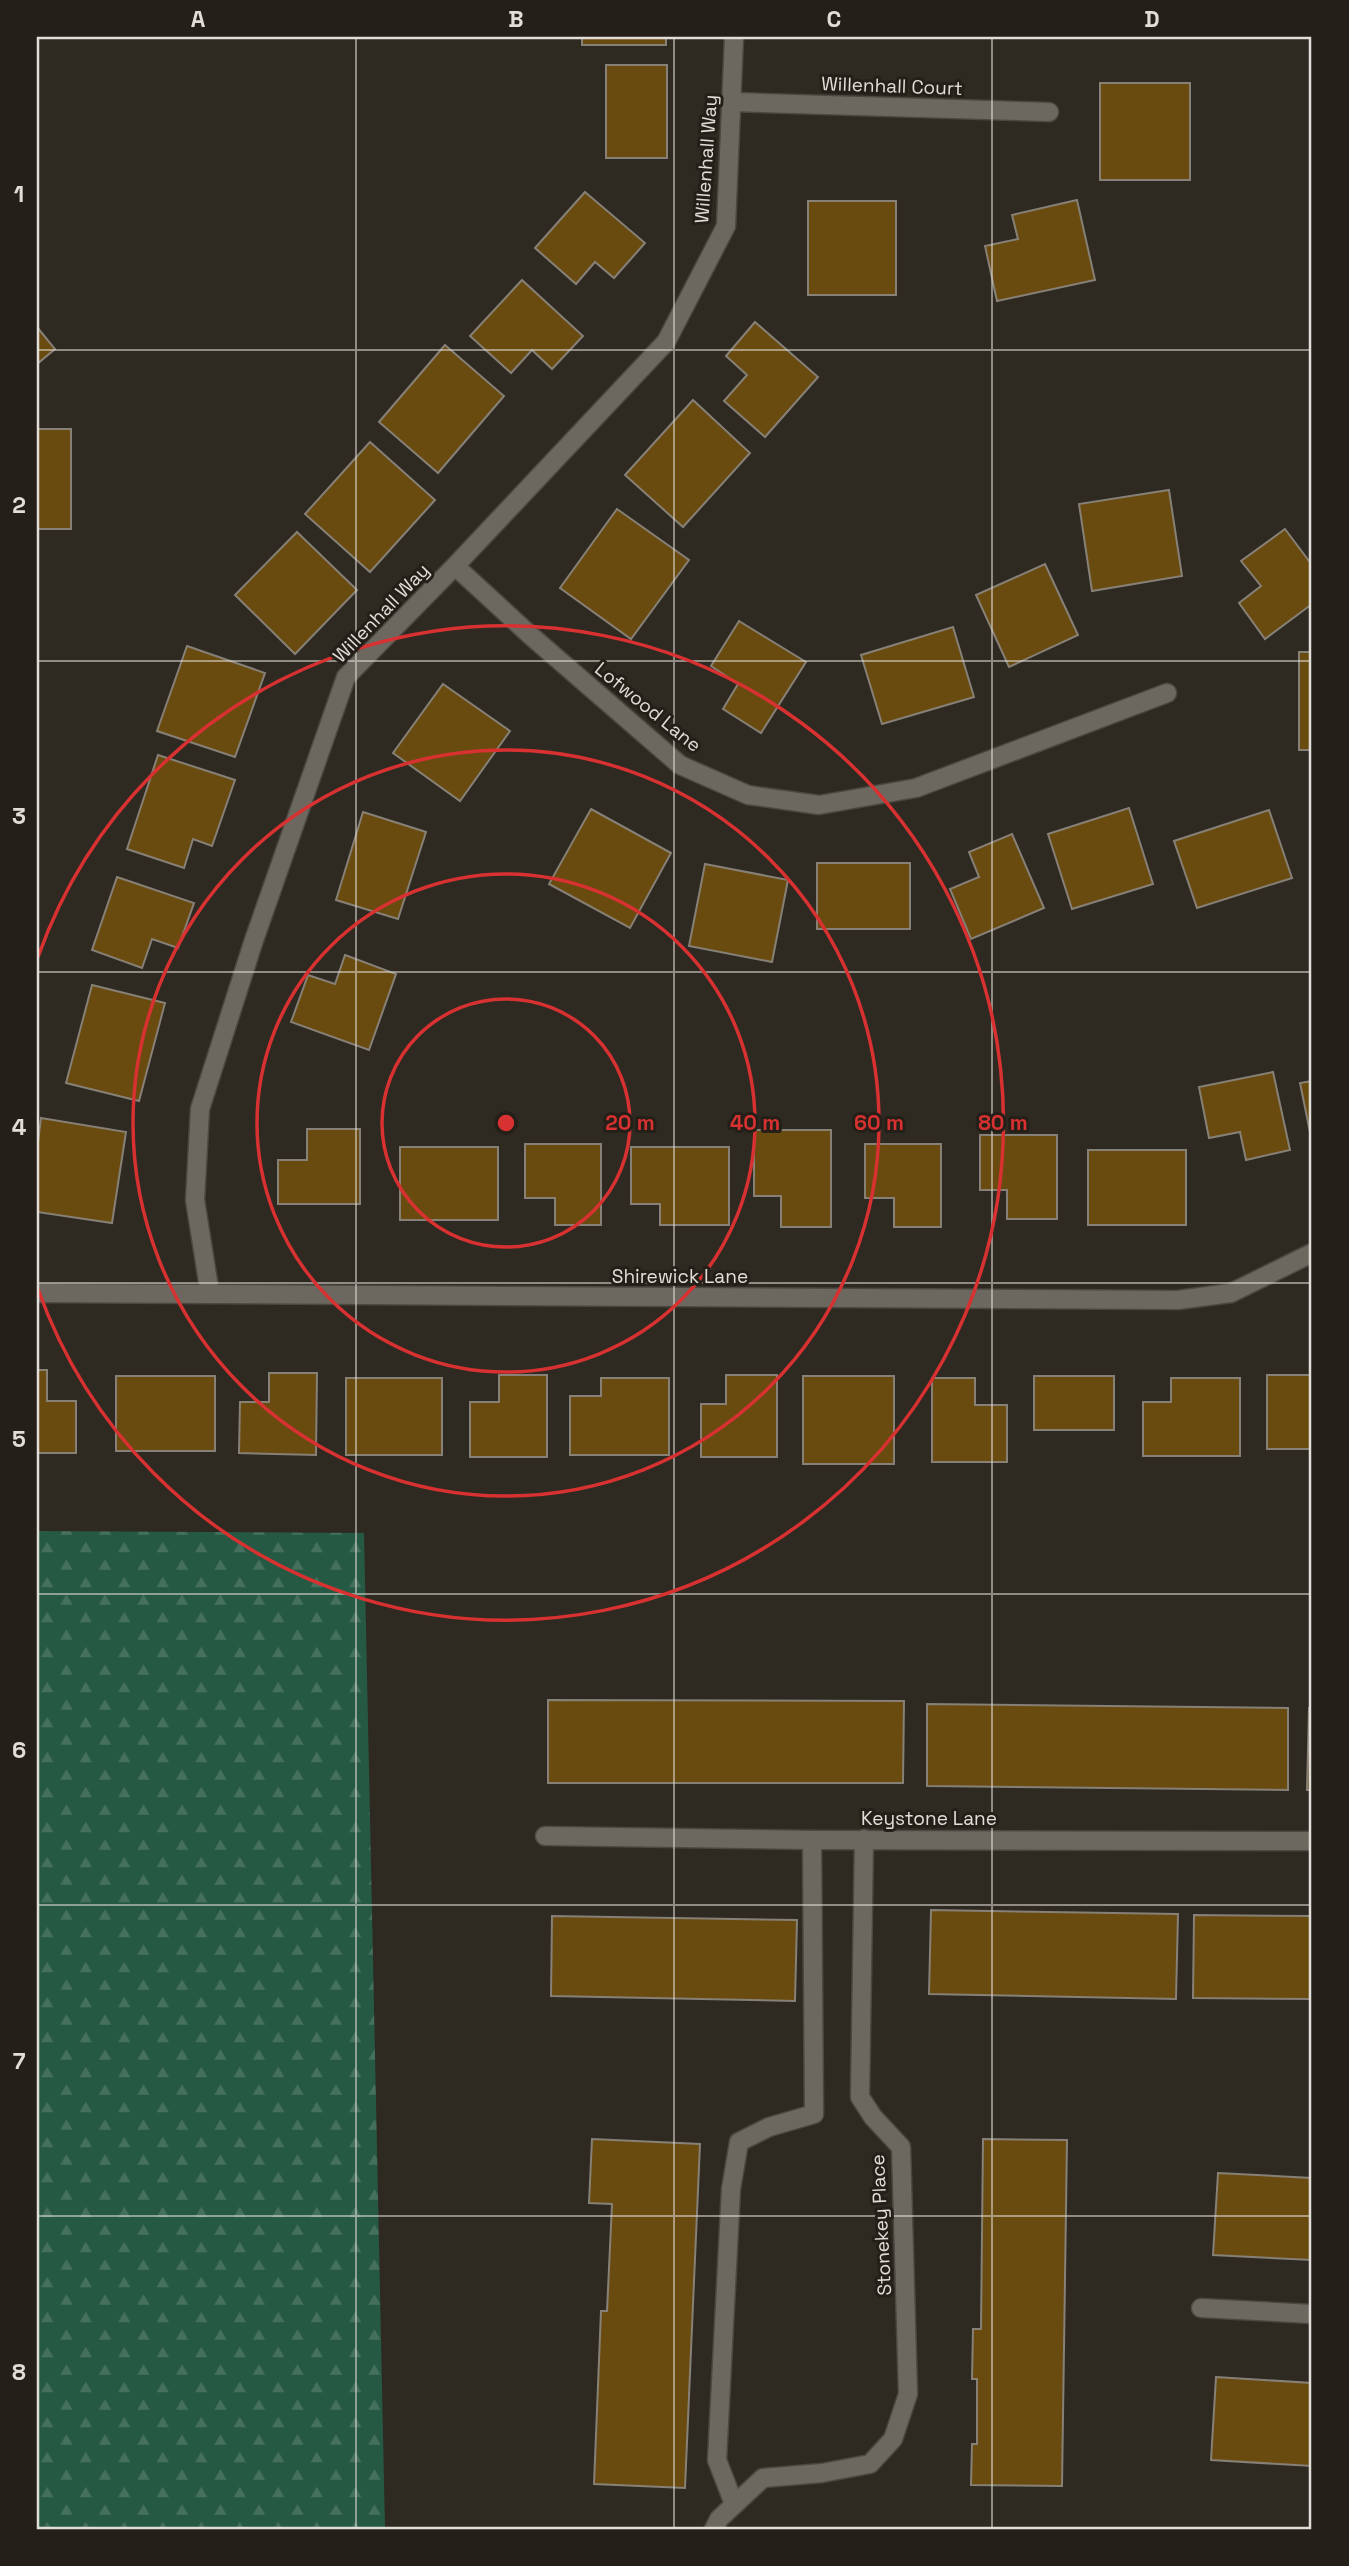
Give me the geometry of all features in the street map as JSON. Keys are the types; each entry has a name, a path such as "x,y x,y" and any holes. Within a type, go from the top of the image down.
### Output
{"street":[{"name":"Willenhall Way","path":"210,1294 195,1200 200,1110 253,943 346,677 456,566 666,342 726,226 734,37"},
{"name":"Willenhall Court","path":"733,102 1049,112"},
{"name":"Lofwood Lane","path":"456,566 530,635 680,765 748,794 819,805 916,788 1167,692"},
{"name":"Shirewick Lane","path":"37,1293 1178,1300 1231,1293 1312,1253"},
{"name":"Keystone Lane","path":"545,1836 812,1840 1312,1841"},
{"name":"Stonekey Place","path":"714,2529 719,2519 763,2478 822,2473 870,2464 893,2440 908,2394 901,2147 873,2117 860,2097 864,1839"},
{"path":"734,2504 717,2460 731,2189 739,2142 769,2127 814,2113 812,1840"},
{"path":"1201,2308 1312,2314"}],"green space":[{"path":"37,1531 364,1533 385,2529 37,2529"}],"building":[{"path":"582,37 666,37 666,45 582,45"},
{"path":"606,65 667,65 667,158 606,158"},
{"path":"1100,83 1190,83 1190,180 1100,180"},
{"path":"585,192 645,243 614,278 595,262 576,284 535,248"},
{"path":"1077,200 1095,280 997,301 985,246 1018,239 1012,215"},
{"path":"808,201 896,201 896,295 808,295"},
{"path":"522,280 583,336 552,369 532,350 511,373 470,336"},
{"path":"755,322 818,377 765,437 724,401 747,375 726,356"},
{"path":"37,327 55,349 37,364"},
{"path":"445,345 504,396 438,473 379,422"},
{"path":"693,400 750,453 683,527 625,475"},
{"path":"37,429 71,429 71,529 37,529"},
{"path":"370,442 435,500 370,572 305,514"},
{"path":"1169,490 1182,576 1092,591 1079,504"},
{"path":"617,509 689,560 631,639 560,588"},
{"path":"1285,529 1312,565 1312,604 1265,639 1239,603 1261,586 1241,561"},
{"path":"297,532 357,590 295,654 235,595"},
{"path":"1045,564 1078,635 1009,667 976,595"},
{"path":"739,621 806,662 761,733 723,709 738,684 711,666"},
{"path":"953,627 974,697 882,724 861,655"},
{"path":"187,646 265,673 235,757 157,731"},
{"path":"1299,652 1312,652 1312,750 1299,750"},
{"path":"443,684 510,731 460,801 393,753"},
{"path":"158,755 235,780 212,846 193,839 184,868 127,849"},
{"path":"1129,808 1153,884 1072,909 1048,834"},
{"path":"591,809 671,853 630,928 549,884"},
{"path":"1269,810 1292,878 1197,908 1174,841"},
{"path":"363,812 426,832 398,919 336,900"},
{"path":"1012,834 1044,908 971,939 950,889 979,877 969,852"},
{"path":"817,863 910,863 910,929 817,929"},
{"path":"705,864 788,880 772,962 689,946"},
{"path":"117,877 194,903 178,948 152,939 142,968 92,950"},
{"path":"345,955 396,974 369,1050 291,1022 308,975 335,984"},
{"path":"92,985 165,1003 139,1101 66,1083"},
{"path":"1273,1072 1290,1150 1246,1160 1240,1132 1209,1138 1199,1087"},
{"path":"1312,1081 1312,1137 1311,1137 1300,1083"},
{"path":"41,1118 126,1132 112,1223 37,1212 37,1150"},
{"path":"307,1129 360,1129 360,1204 278,1204 278,1160 307,1160"},
{"path":"754,1130 831,1130 831,1227 781,1227 781,1196 754,1196"},
{"path":"980,1135 1057,1135 1057,1219 1007,1219 1007,1190 980,1190"},
{"path":"525,1144 601,1144 601,1225 555,1225 555,1198 525,1198"},
{"path":"865,1144 941,1144 941,1227 894,1227 894,1198 865,1198"},
{"path":"400,1147 498,1147 498,1220 400,1220"},
{"path":"631,1147 729,1147 729,1225 660,1225 660,1204 631,1204"},
{"path":"1088,1150 1186,1150 1186,1225 1088,1225"},
{"path":"37,1370 47,1370 47,1401 76,1401 76,1453 37,1453"},
{"path":"269,1373 317,1373 316,1455 239,1453 240,1402 269,1402"},
{"path":"499,1375 547,1375 547,1457 470,1457 470,1402 499,1402"},
{"path":"726,1375 777,1375 777,1457 701,1457 701,1404 726,1404"},
{"path":"1267,1375 1312,1375 1312,1449 1267,1449"},
{"path":"116,1376 215,1376 215,1451 116,1451"},
{"path":"803,1376 894,1376 894,1464 803,1464"},
{"path":"1034,1376 1114,1376 1114,1430 1034,1430"},
{"path":"346,1378 442,1378 442,1455 346,1455"},
{"path":"601,1378 669,1378 669,1455 570,1455 570,1396 601,1396"},
{"path":"932,1378 975,1378 975,1405 1007,1405 1007,1462 932,1462"},
{"path":"1171,1378 1240,1378 1240,1456 1143,1456 1143,1402 1171,1402"},
{"path":"548,1700 904,1701 903,1783 548,1783"},
{"path":"927,1704 1288,1708 1288,1790 927,1786"},
{"path":"1309,1708 1312,1708 1312,1790 1307,1790"},
{"path":"931,1910 1178,1914 1176,1999 929,1994"},
{"path":"1194,1915 1312,1916 1312,1999 1193,1998"},
{"path":"552,1916 797,1920 795,2001 551,1996"},
{"path":"592,2139 700,2144 685,2488 594,2484 601,2311 607,2311 612,2204 589,2203"},
{"path":"983,2139 1067,2140 1062,2486 971,2485 972,2444 977,2444 977,2379 972,2379 973,2329 981,2329"},
{"path":"1218,2173 1312,2178 1312,2260 1213,2255"},
{"path":"1216,2377 1312,2383 1312,2466 1211,2460"}]}
